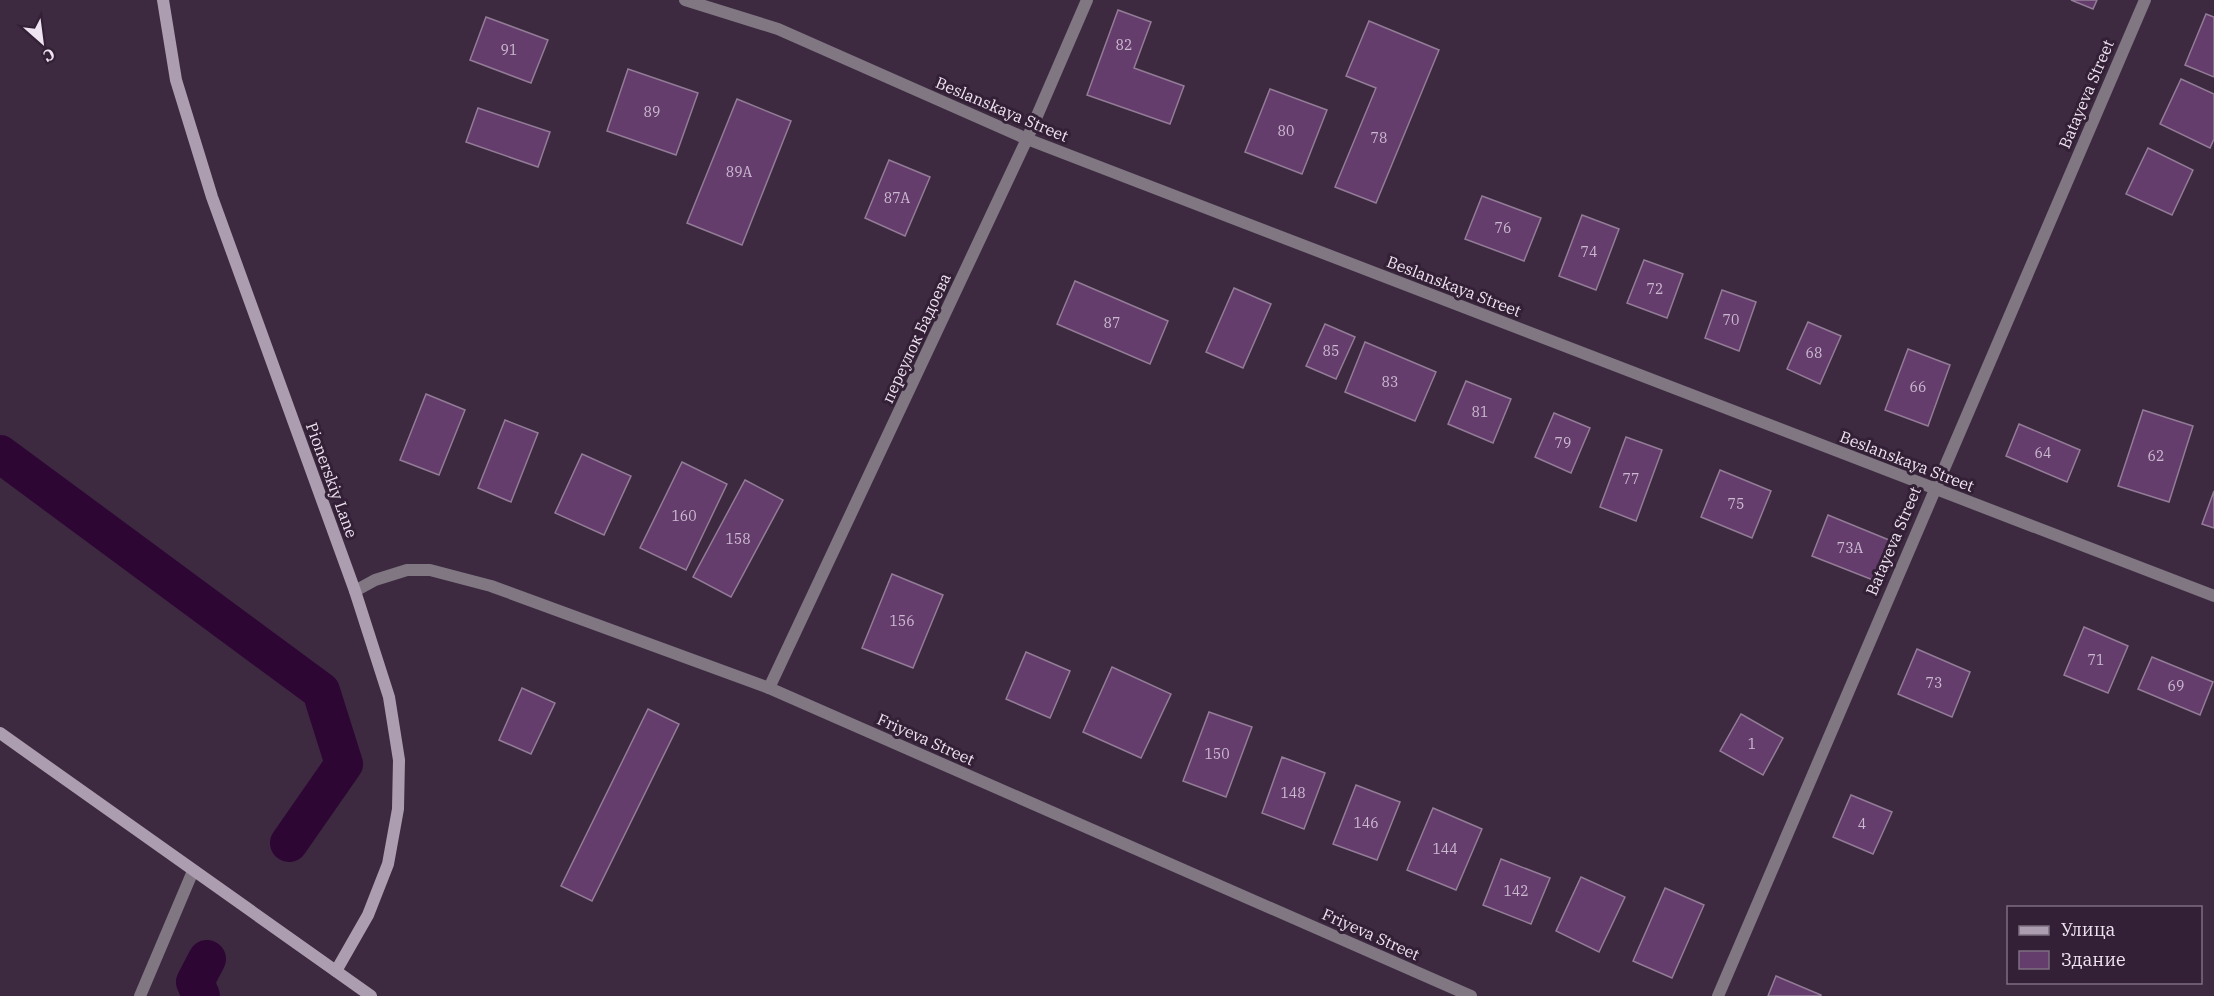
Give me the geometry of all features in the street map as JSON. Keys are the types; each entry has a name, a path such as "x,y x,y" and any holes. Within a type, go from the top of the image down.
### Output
{"street":[{"name":"Pionerskiy Lane","path":"163,0 176,80 212,197 355,591 389,697 399,760 398,808 388,864 368,915 336,971"},
{"name":"Beslanskaya Street","path":"685,0 778,29 1027,139 2214,596"},
{"name":"переулок Бадоева","path":"769,688 1027,139 1087,0"},
{"name":"Batayeva Street","path":"1718,996 1933,489 2145,0"},
{"name":"Friyeva Street","path":"355,591 375,580 407,570 430,570 491,586 769,688 1471,996"},
{"path":"0,733 371,996"},
{"path":"140,996 193,871"}],"building":[{"path":"2071,0 2097,0 2093,9"},
{"path":"1118,10 1151,22 1134,68 1184,86 1170,124 1087,95"},
{"path":"2206,14 2214,17 2214,77 2185,65"},
{"path":"486,17 548,40 531,83 470,60"},
{"path":"1369,21 1439,50 1376,203 1335,187 1376,88 1346,76"},
{"path":"628,69 698,93 676,155 607,131"},
{"path":"2181,79 2214,94 2214,139 2210,148 2160,124"},
{"path":"1270,89 1327,110 1302,174 1245,152"},
{"path":"737,99 791,121 742,245 687,223"},
{"path":"478,108 550,132 538,167 466,142"},
{"path":"2148,148 2193,170 2172,215 2126,194"},
{"path":"889,160 930,177 905,236 865,218"},
{"path":"1482,196 1541,218 1524,261 1465,239"},
{"path":"1582,215 1619,229 1596,290 1559,276"},
{"path":"1644,260 1683,274 1667,318 1627,303"},
{"path":"1075,281 1168,321 1150,364 1057,324"},
{"path":"1234,288 1271,304 1243,368 1206,352"},
{"path":"1722,290 1756,302 1739,351 1705,338"},
{"path":"1808,322 1841,336 1820,384 1787,369"},
{"path":"1325,324 1355,337 1336,379 1306,366"},
{"path":"1365,342 1436,372 1415,421 1345,392"},
{"path":"1908,349 1950,365 1928,426 1885,410"},
{"path":"1466,381 1511,399 1493,443 1448,424"},
{"path":"426,394 465,410 439,475 400,460"},
{"path":"2143,410 2193,426 2169,502 2118,486"},
{"path":"1554,413 1590,428 1571,473 1535,457"},
{"path":"505,420 538,433 511,502 478,488"},
{"path":"2019,424 2080,450 2067,482 2006,456"},
{"path":"1626,437 1662,450 1636,521 1600,507"},
{"path":"582,454 631,476 604,535 555,513"},
{"path":"682,462 727,484 686,570 640,548"},
{"path":"1720,470 1771,491 1752,538 1701,517"},
{"path":"745,480 783,500 731,597 693,577"},
{"path":"2214,491 2214,528 2202,524"},
{"path":"1828,515 1889,540 1873,580 1812,556"},
{"path":"892,574 943,595 913,668 862,648"},
{"path":"2084,627 2128,646 2108,693 2064,675"},
{"path":"1917,649 1970,672 1952,717 1898,694"},
{"path":"1026,652 1070,671 1050,718 1006,699"},
{"path":"2152,657 2213,682 2200,715 2138,689"},
{"path":"1112,667 1171,694 1141,758 1083,732"},
{"path":"522,688 555,703 531,754 499,740"},
{"path":"648,709 679,724 592,901 561,886"},
{"path":"1209,712 1252,727 1226,797 1183,781"},
{"path":"1741,714 1783,738 1763,775 1720,751"},
{"path":"1282,757 1325,773 1304,829 1262,813"},
{"path":"1356,785 1400,802 1377,860 1333,844"},
{"path":"1851,795 1892,812 1873,854 1833,837"},
{"path":"1433,808 1482,829 1456,890 1407,870"},
{"path":"1501,859 1550,878 1531,924 1483,905"},
{"path":"1581,877 1625,897 1599,952 1556,931"},
{"path":"1665,888 1704,905 1672,978 1633,961"},
{"path":"1776,976 1821,995 1821,996 1768,996"}],"waterway":[{"path":"0,454 321,691 344,764 289,843"},
{"path":"201,996 195,982 207,959"}]}
